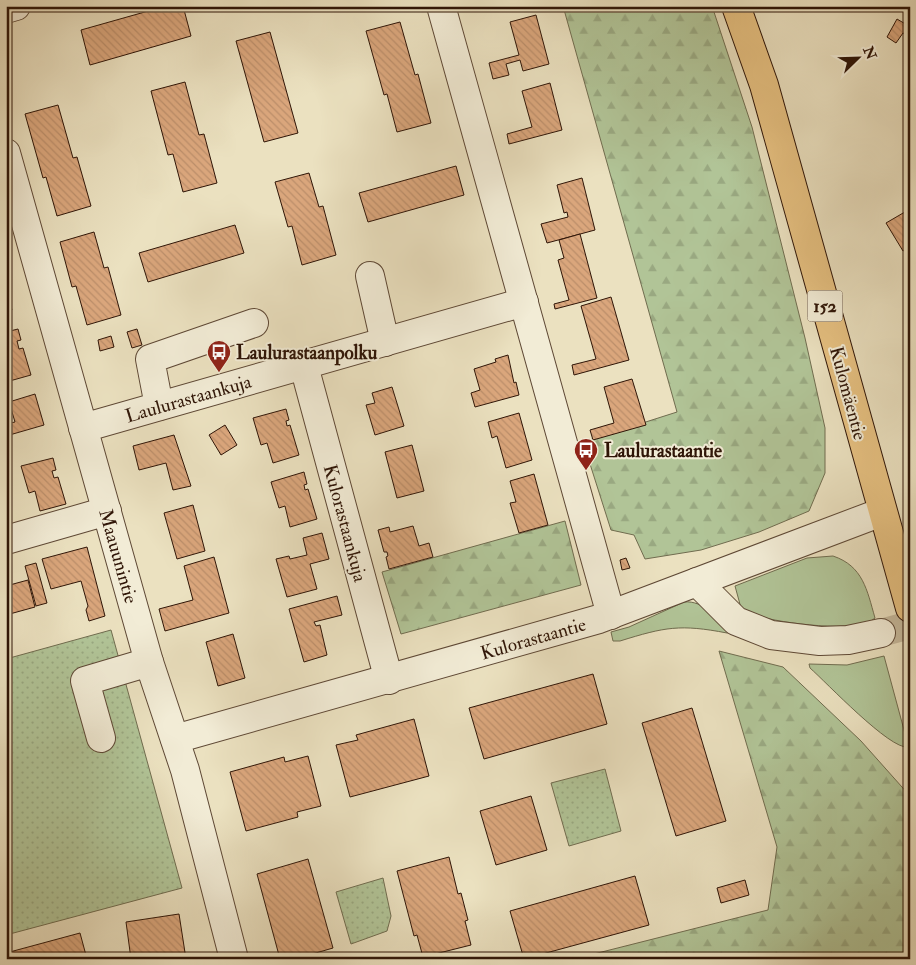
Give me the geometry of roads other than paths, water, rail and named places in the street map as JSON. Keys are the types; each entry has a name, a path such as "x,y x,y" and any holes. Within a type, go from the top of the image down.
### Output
{"main road":[{"name":"Kulomäentie","path":"736,6 764,85 910,608"}],"street":[{"path":"6,9 16,6"},
{"path":"441,6 611,615"},
{"name":"Maauunintie","path":"6,153 149,662 176,739 234,959"},
{"path":"370,276 385,342"},
{"name":"Laulurastaankuja","path":"83,428 524,302"},
{"path":"160,406 150,359 254,323"},
{"name":"Kulorastaankuja","path":"304,366 389,680"},
{"path":"6,540 107,511"},
{"name":"Kulorastaantie","path":"176,739 389,680 611,615 882,512"},
{"path":"697,582 736,621 770,635 820,641 848,640 881,633"},
{"path":"101,738 85,681 149,662"}],"tunnel":[{"path":"881,633 910,625"}],"place":[{"name":"Laulurastaanpolku","path":"219,373"},
{"name":"Laulurastaantie","path":"586,471"}]}
